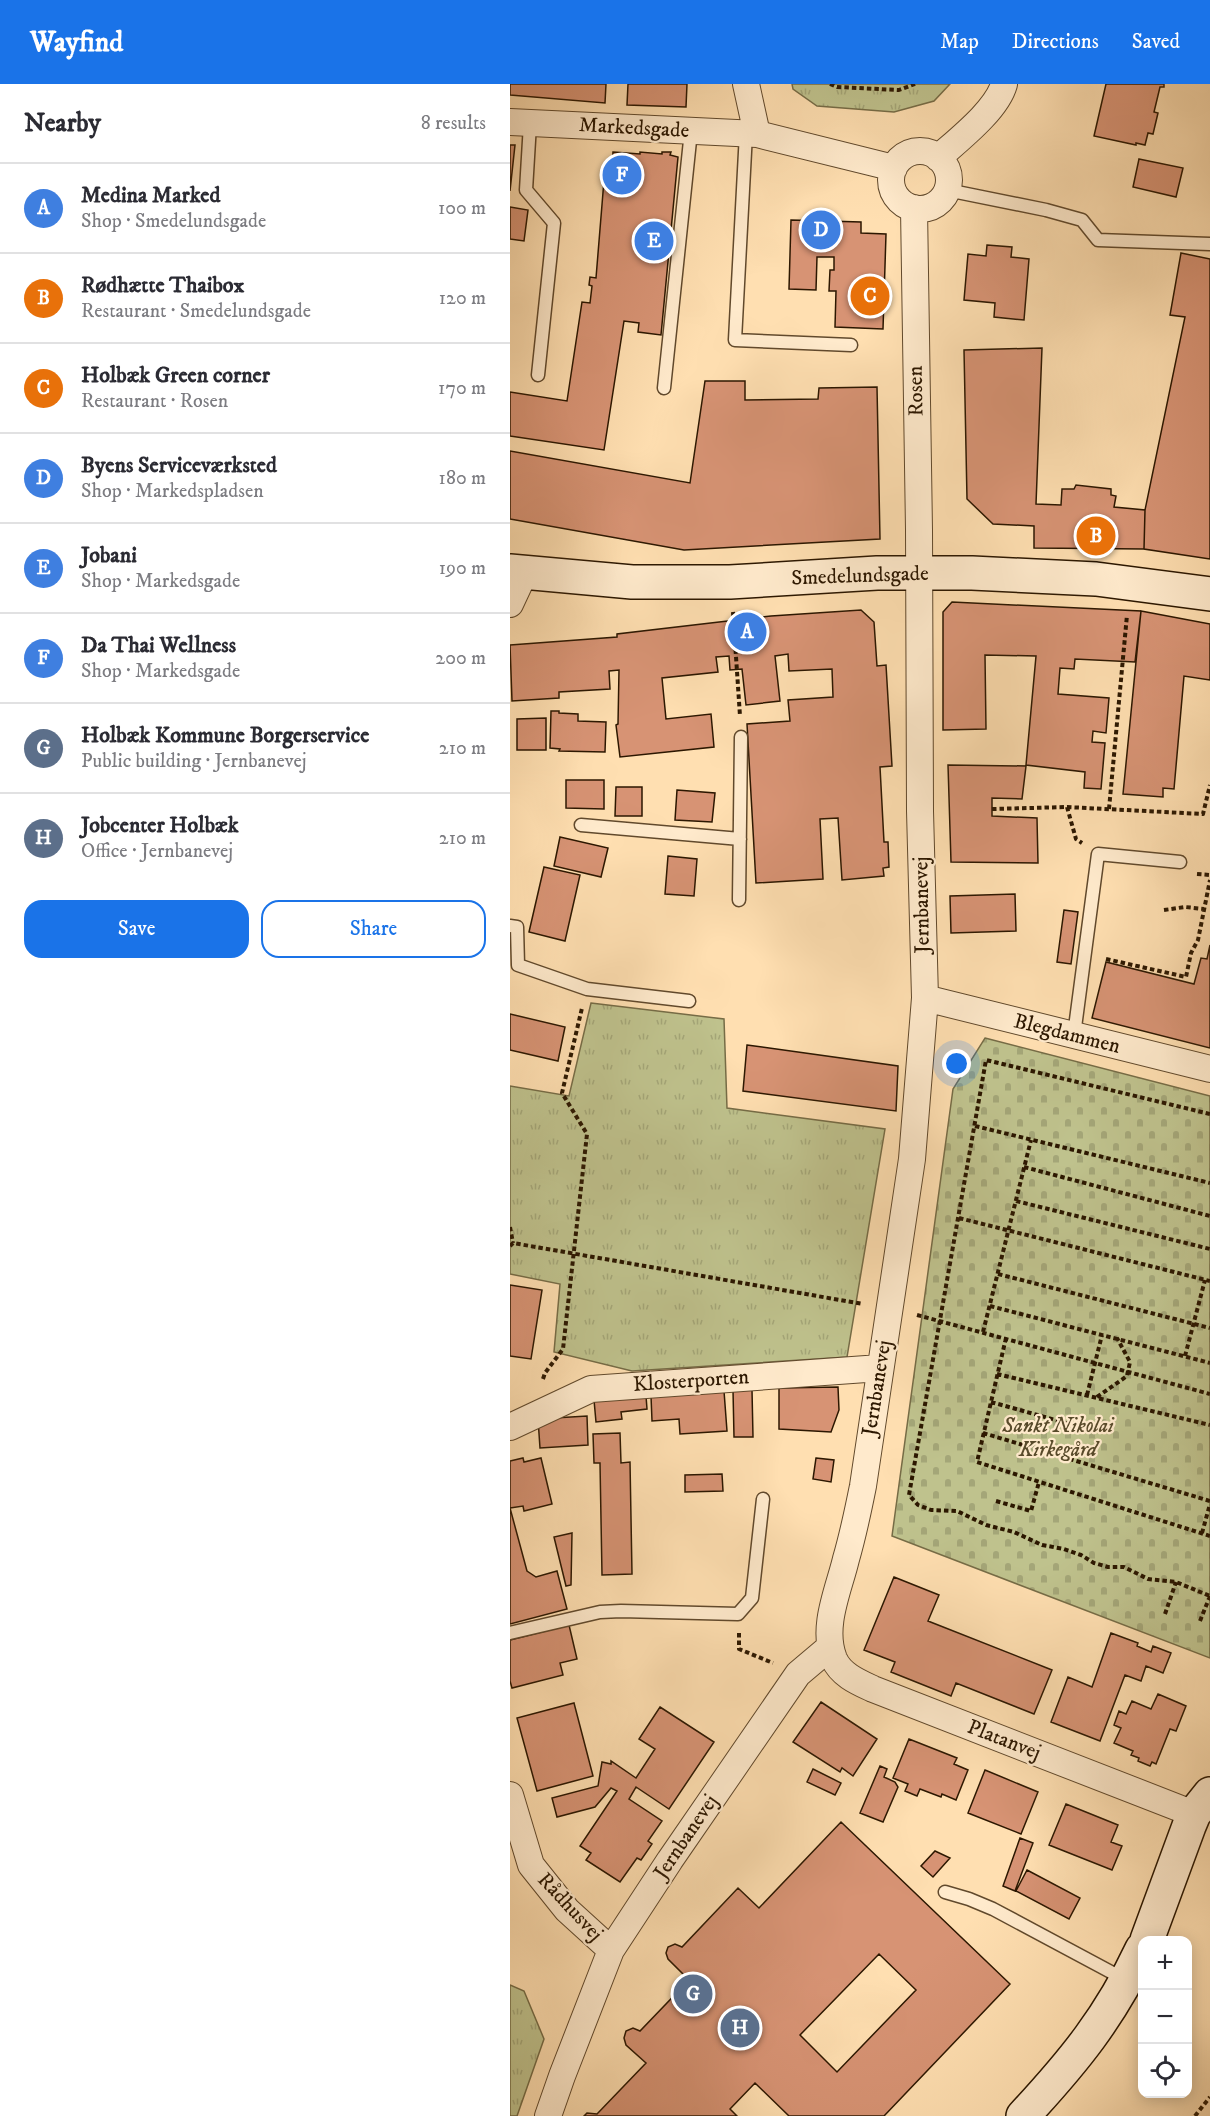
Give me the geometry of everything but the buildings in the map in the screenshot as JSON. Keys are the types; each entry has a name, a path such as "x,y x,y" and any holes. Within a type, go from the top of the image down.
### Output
{"street":[{"path":"746,84 751,134"},
{"path":"938,158 980,120 1002,91 1004,84"},
{"name":"Markedsgade","path":"520,123 751,134 894,168"},
{"path":"917,151 932,153 938,158 947,169 949,183 947,190 937,203 930,207 914,208 901,201 892,189 891,182 894,168 903,156 917,151"},
{"name":"Rosen","path":"914,208 919,574"},
{"path":"510,604 517,573"},
{"name":"Smedelundsgade","path":"517,573 632,582 730,582 877,573 1016,575 1096,579 1210,594"},
{"name":"Jernbanevej","path":"548,2116 611,1950 798,1674 830,1647 830,1623 857,1518 912,1159 925,998 919,727 919,574"},
{"name":"Blegdammen","path":"925,998 1210,1069"},
{"name":"Klosterporten","path":"510,1427 591,1389 880,1368"},
{"name":"Platanvej","path":"830,1647 840,1669 853,1679 873,1689 1202,1804"},
{"name":"Rådhusvej","path":"510,1795 531,1865 567,1910 611,1950"},
{"path":"1149,1936 1202,1804"},
{"path":"1023,2116 1080,2052 1112,2006 1138,1959"}],"lane":[{"path":"520,123 526,190 554,223 538,375"},
{"path":"664,388 691,131"},
{"path":"751,134 735,340 851,345"},
{"path":"947,190 1046,210 1082,220 1098,240 1210,244"},
{"path":"739,900 741,737"},
{"path":"580,825 740,839"},
{"path":"1074,1035 1098,854 1180,862"},
{"path":"510,926 517,927 518,965 587,989 688,1001"},
{"path":"510,1633 600,1612 738,1614 752,1598 763,1499"},
{"path":"945,1892 969,1899 993,1910 1127,1981"}],"path":[{"path":"830,84 837,87 900,90 915,84"},
{"path":"730,582 741,737"},
{"path":"1109,809 1130,583"},
{"path":"1203,814 1210,784"},
{"path":"1067,807 1076,839 1098,854"},
{"path":"992,809 1067,807 1210,814"},
{"path":"1103,958 1186,977 1191,953 1198,940 1210,877 1198,874"},
{"path":"1164,910 1185,907 1204,909"},
{"path":"542,1412 539,1390 544,1373 563,1349 587,1134 562,1093 587,989"},
{"path":"1200,1621 1210,1596 1176,1582 1148,1579 1124,1567 1108,1567 1094,1563 1081,1555 1064,1549 1052,1548 1014,1532 986,1525 957,1511 931,1510 918,1505 909,1495 986,1060 1210,1114"},
{"path":"974,1126 1210,1183"},
{"path":"983,1332 1031,1140"},
{"path":"1024,1167 1210,1216"},
{"path":"1016,1201 1210,1249"},
{"path":"958,1218 1208,1280 1185,1356"},
{"path":"510,1227 512,1244 890,1308 1210,1394"},
{"path":"998,1274 1210,1328"},
{"path":"990,1306 1210,1362"},
{"path":"1087,1395 1102,1335"},
{"path":"1006,1338 977,1462 1210,1536"},
{"path":"1096,1397 1122,1381 1128,1372 1130,1362 1117,1338"},
{"path":"998,1374 1210,1425"},
{"path":"991,1402 1070,1424"},
{"path":"984,1432 1210,1502 1202,1533"},
{"path":"996,1501 1031,1511 1039,1482"},
{"path":"1165,1614 1176,1582"},
{"path":"738,1614 739,1650 798,1674"},
{"path":"1195,2116 1210,2097"}],"green space":[{"path":"792,84 950,84 934,101 894,112 817,106 793,89"},
{"path":"591,1003 724,1019 727,1108 885,1129 847,1357 632,1371 554,1352 560,1284 510,1274 510,1086 569,1096"},
{"name":"Sankt Nikolai Kirkegård","path":"985,1038 1210,1096 1210,1658 892,1536 953,1089"},
{"path":"510,1985 524,1991 544,2039 517,2116 510,2116"}],"place":[{"name":"Da Thai Wellness","path":"622,175"},
{"name":"Byens Serviceværksted","path":"821,230"},
{"name":"Jobani","path":"654,241"},
{"name":"Holbæk Green corner","path":"870,296"},
{"name":"Rødhætte Thaibox","path":"1096,536"},
{"name":"Medina Marked","path":"747,632"},
{"name":"Holbæk Kommune Borgerservice","path":"693,1994"},
{"name":"Jobcenter Holbæk","path":"740,2028"}]}
